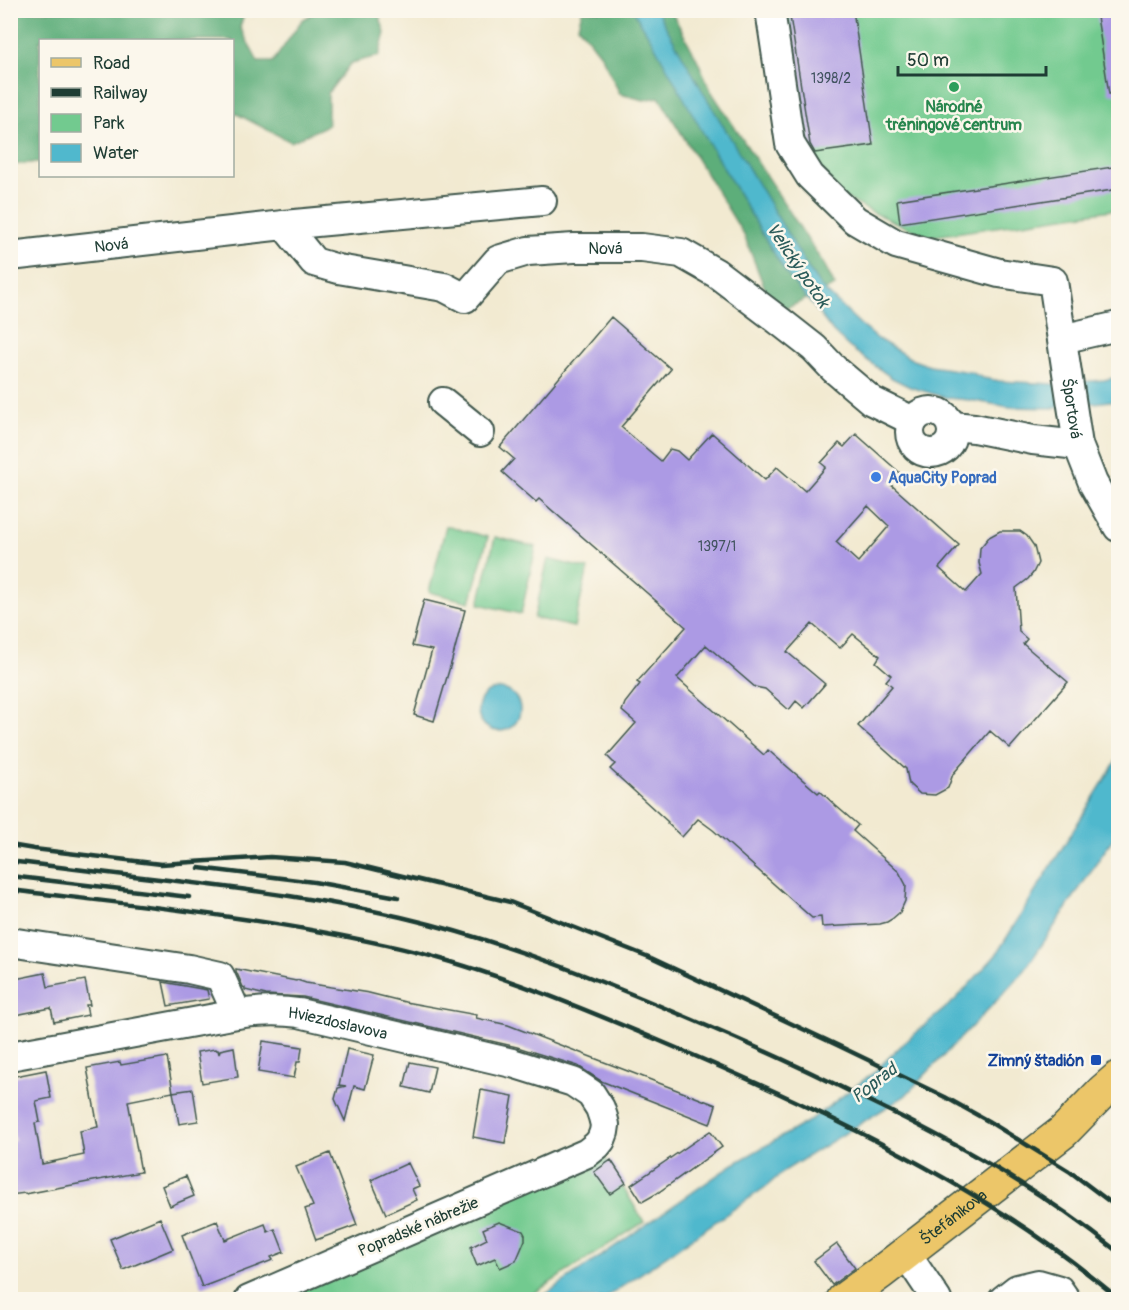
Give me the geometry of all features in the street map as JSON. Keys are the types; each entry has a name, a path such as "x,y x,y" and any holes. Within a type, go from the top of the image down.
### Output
{"main road":[{"name":"Štefánikova","path":"1063,1132 1119,1078"},
{"name":"Štefánikova","path":"843,1299 1063,1132 1119,1101"}],"street":[{"name":"Športová","path":"770,10 790,144 810,177 855,220 896,244 999,273 1053,281 1076,433 1093,483 1119,527"},
{"name":"Nová","path":"10,256 284,225 542,201"},
{"name":"Nová","path":"284,225 315,262 338,269 444,287 465,298 498,260 528,251 642,248 681,253 716,273 782,323 814,348 834,369 872,401 913,421 910,428 912,441 921,451 934,454 947,447 953,435 952,426 1033,440 1076,433"},
{"path":"1062,339 1119,326"},
{"path":"443,402 480,432"},
{"path":"10,942 189,969 220,976 237,1014"},
{"name":"Hviezdoslavova","path":"10,1056 237,1014 265,1011 299,1012 512,1063 573,1082 591,1094 603,1117 604,1132 601,1140 587,1153"},
{"name":"Popradské nábrežie","path":"249,1299 587,1153"},
{"path":"905,1252 937,1299"},
{"path":"1002,1299 1017,1289 1038,1284 1059,1290 1066,1299"}],"green space":[{"path":"10,11 245,11 240,27 258,62 273,62 302,20 317,11 378,11 385,33 379,56 351,63 328,93 328,125 291,142 234,113 234,39 39,39 39,162 11,165"},
{"path":"582,11 671,11 711,91 825,266 835,286 785,309 770,302 744,235 659,97 644,100 620,94 601,55 578,26"},
{"name":"Národné tréningové centrum","path":"777,11 1118,11 1118,209 928,237 828,189 803,163"},
{"path":"446,526 488,537 470,602 429,592"},
{"path":"495,537 536,547 521,614 479,604"},
{"path":"548,559 588,569 574,627 534,618"},
{"path":"603,1154 644,1222 525,1299 262,1300"}],"water":[{"name":"Velický potok","path":"633,11 657,11 820,286 878,339 913,360 930,366 970,372 983,378 1000,381 1053,384 1118,377 1118,400 1054,408 1009,407 947,398 910,387 892,378 849,347 833,332 786,273"},
{"path":"499,689 514,695 520,710 514,725 499,731 484,725 478,710 484,695"},
{"name":"Poprad","path":"1118,758 1118,831 1025,970 905,1096 784,1171 767,1186 604,1299 539,1299 732,1165 809,1121 873,1073 905,1042 956,999 996,955"}],"building":[{"path":"789,10 853,10 873,145 815,153 810,144"},
{"path":"1096,10 1119,10 1119,94 1109,94"},
{"path":"1119,166 1119,189 900,223 897,200"},
{"path":"611,317 671,369 621,427 661,461 670,449 677,451 687,460 712,433 765,480 777,467 805,491 826,467 821,463 839,443 844,447 856,434 899,472 889,483 959,545 939,568 966,592 982,574 979,563 980,548 989,537 1000,531 1020,531 1027,536 1034,546 1038,563 1028,579 1016,588 1019,632 1027,639 1023,644 1068,682 1010,748 990,731 953,774 948,788 935,795 920,794 909,784 906,769 858,726 892,686 886,681 891,675 876,662 880,656 853,634 840,648 812,624 787,652 825,684 804,708 796,701 789,710 765,689 755,687 706,645 677,678 764,755 768,750 858,825 853,831 899,872 906,885 905,901 900,912 887,922 822,927 821,917 812,918 713,830 698,819 682,837 610,769 615,764 607,756 636,723 622,711 625,703 640,684 637,682 686,627 539,499 536,502 502,472 514,459 500,447","holes":["868,506 889,526 858,562 836,542"]},
{"path":"424,600 465,610 434,721 414,715 432,650 412,646"},
{"path":"236,969 477,1015 476,1018 508,1025 716,1105 710,1124 601,1081 578,1066 517,1047 303,997 266,995 245,990"},
{"path":"45,973 48,987 85,980 90,1005 86,1005 88,1015 54,1022 51,1008 10,1016 10,980"},
{"path":"163,982 207,990 209,999 168,1006"},
{"path":"263,1041 302,1047 300,1062 297,1062 294,1078 258,1072"},
{"path":"234,1047 238,1077 202,1083 197,1052 215,1049 219,1054 220,1050"},
{"path":"347,1049 374,1055 365,1089 354,1086 345,1121 335,1099 338,1088 346,1086 339,1085"},
{"path":"167,1057 173,1092 128,1101 141,1172 10,1195 10,1142 15,1141 10,1119 10,1077 46,1070 51,1098 36,1101 40,1122 35,1123 42,1164 84,1155 80,1131 98,1127 87,1068"},
{"path":"410,1062 435,1067 429,1093 404,1087"},
{"path":"193,1089 198,1121 179,1124 173,1092"},
{"path":"481,1090 513,1096 505,1143 473,1137"},
{"path":"710,1131 722,1147 642,1202 631,1185"},
{"path":"330,1153 357,1225 316,1240 305,1209 313,1206 296,1167"},
{"path":"611,1160 626,1183 610,1194 594,1172"},
{"path":"408,1163 419,1186 412,1189 417,1200 386,1214 371,1180"},
{"path":"186,1176 194,1196 170,1206 162,1186"},
{"path":"160,1218 173,1249 123,1270 110,1239"},
{"path":"217,1221 225,1240 265,1224 268,1232 275,1229 284,1252 271,1257 273,1260 202,1287 182,1235"},
{"path":"499,1222 523,1231 525,1235 516,1261 500,1268 495,1258 477,1266 471,1247 487,1239 483,1229"},
{"path":"837,1244 855,1268 832,1285 814,1261"}],"railway":[{"path":"10,845 161,864 270,857 345,862 510,902 649,957 945,1097 1069,1171 1118,1208"},
{"path":"10,861 233,888 317,901 401,917 515,950 590,977 721,1032 897,1114 1027,1187 1118,1252"},
{"path":"199,868 314,882 398,897"},
{"path":"10,876 189,897"},
{"path":"10,890 199,913 339,935 420,953 521,985 698,1057 789,1098 922,1165 1036,1235 1118,1298"}],"place":[{"name":"Národné tréningové centrum","path":"954,87"},
{"name":"AquaCity Poprad","path":"876,477"},
{"name":"Zimný štadión","path":"1096,1060"}]}
